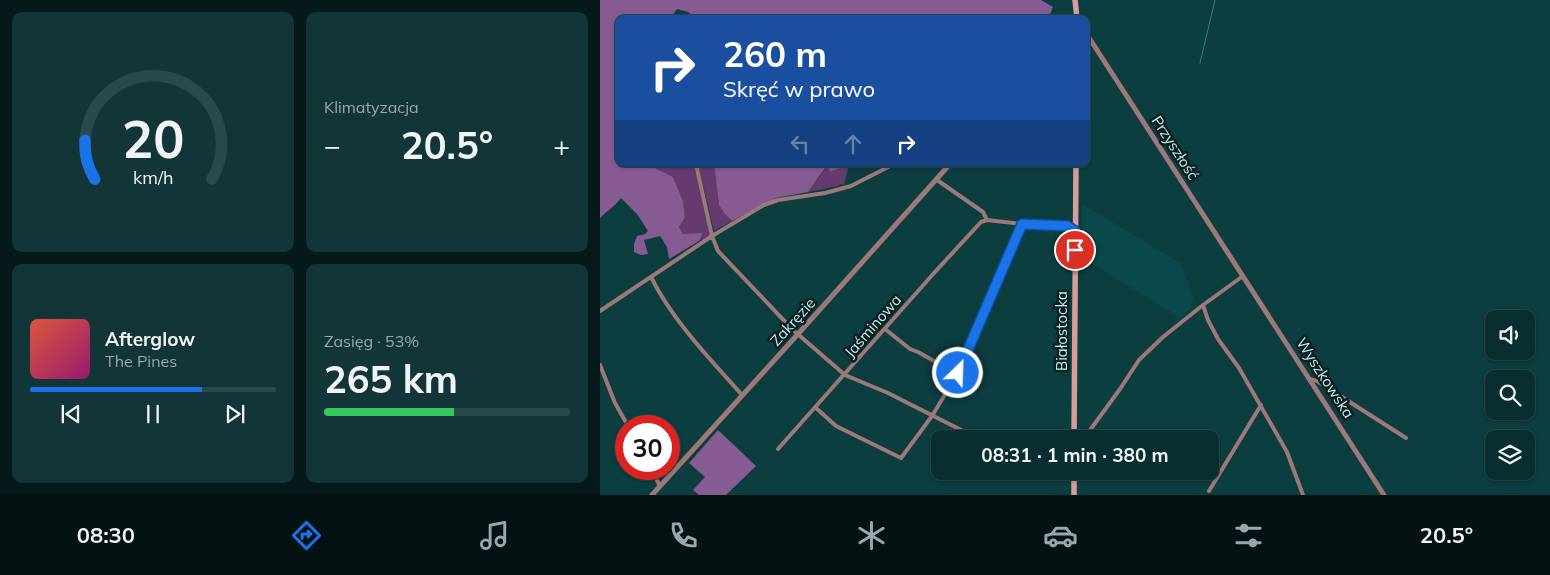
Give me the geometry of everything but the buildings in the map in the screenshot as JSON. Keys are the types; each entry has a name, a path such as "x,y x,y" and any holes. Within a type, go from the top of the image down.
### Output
{"main road":[{"path":"1075,0 1077,15"},
{"name":"Białostocka","path":"1074,430 1076,167"},
{"path":"1074,480 1074,495"}],"street":[{"name":"Przyszłość","path":"1090,39 1243,276"},
{"path":"697,167 712,236 718,251 798,334 845,375 888,393 961,430"},
{"path":"600,311 712,236 764,205 778,200 825,193 851,186 888,167"},
{"name":"Zakręzie","path":"652,495 948,167"},
{"path":"937,180 983,212 987,220 1067,226 1075,231"},
{"name":"Jaśminowa","path":"778,449 981,222 987,220"},
{"path":"816,408 836,426 902,458 932,416 957,374 1022,224"},
{"path":"1090,430 1139,360 1203,305 1243,276"},
{"name":"Wyszkowska","path":"1243,276 1384,495"},
{"path":"651,277 660,295 678,320 742,395"},
{"path":"1203,305 1218,339 1239,368 1287,452 1303,495"},
{"path":"884,329 910,349 957,374"},
{"path":"600,365 622,415"},
{"path":"1310,379 1317,381 1406,438"},
{"path":"1209,491 1260,405"},
{"path":"657,480 660,486"}],"shaded area":[{"path":"600,0 1041,0 1053,7 1050,15 691,15 677,9 673,15 615,15 615,167 654,167 673,177 683,201 685,218 679,227 683,234 703,233 699,241 669,259 667,247 660,236 644,240 648,254 641,255 634,252 634,244 637,236 648,231 637,214 621,198 600,218"},
{"path":"695,167 711,235 699,241 703,234 683,234 679,227 685,218 683,201 673,178 655,168"},
{"path":"699,167 714,167 719,205 732,221 714,231"},
{"path":"714,167 826,167 808,192 776,198 732,221 719,205"},
{"path":"827,167 829,167 830,172 842,167 848,167 844,185 841,184 808,192"},
{"path":"829,167 842,167 830,172"},
{"path":"1082,204 1180,263 1194,297 1191,304 1192,308 1181,318 1082,258"},
{"path":"718,430 756,466 726,495 699,495 693,490 705,477 689,463"}],"waterway":[{"path":"1200,63 1215,0"}],"route":[{"path":"958,373 1022,224 1067,226 1075,231 1075,250"}]}
